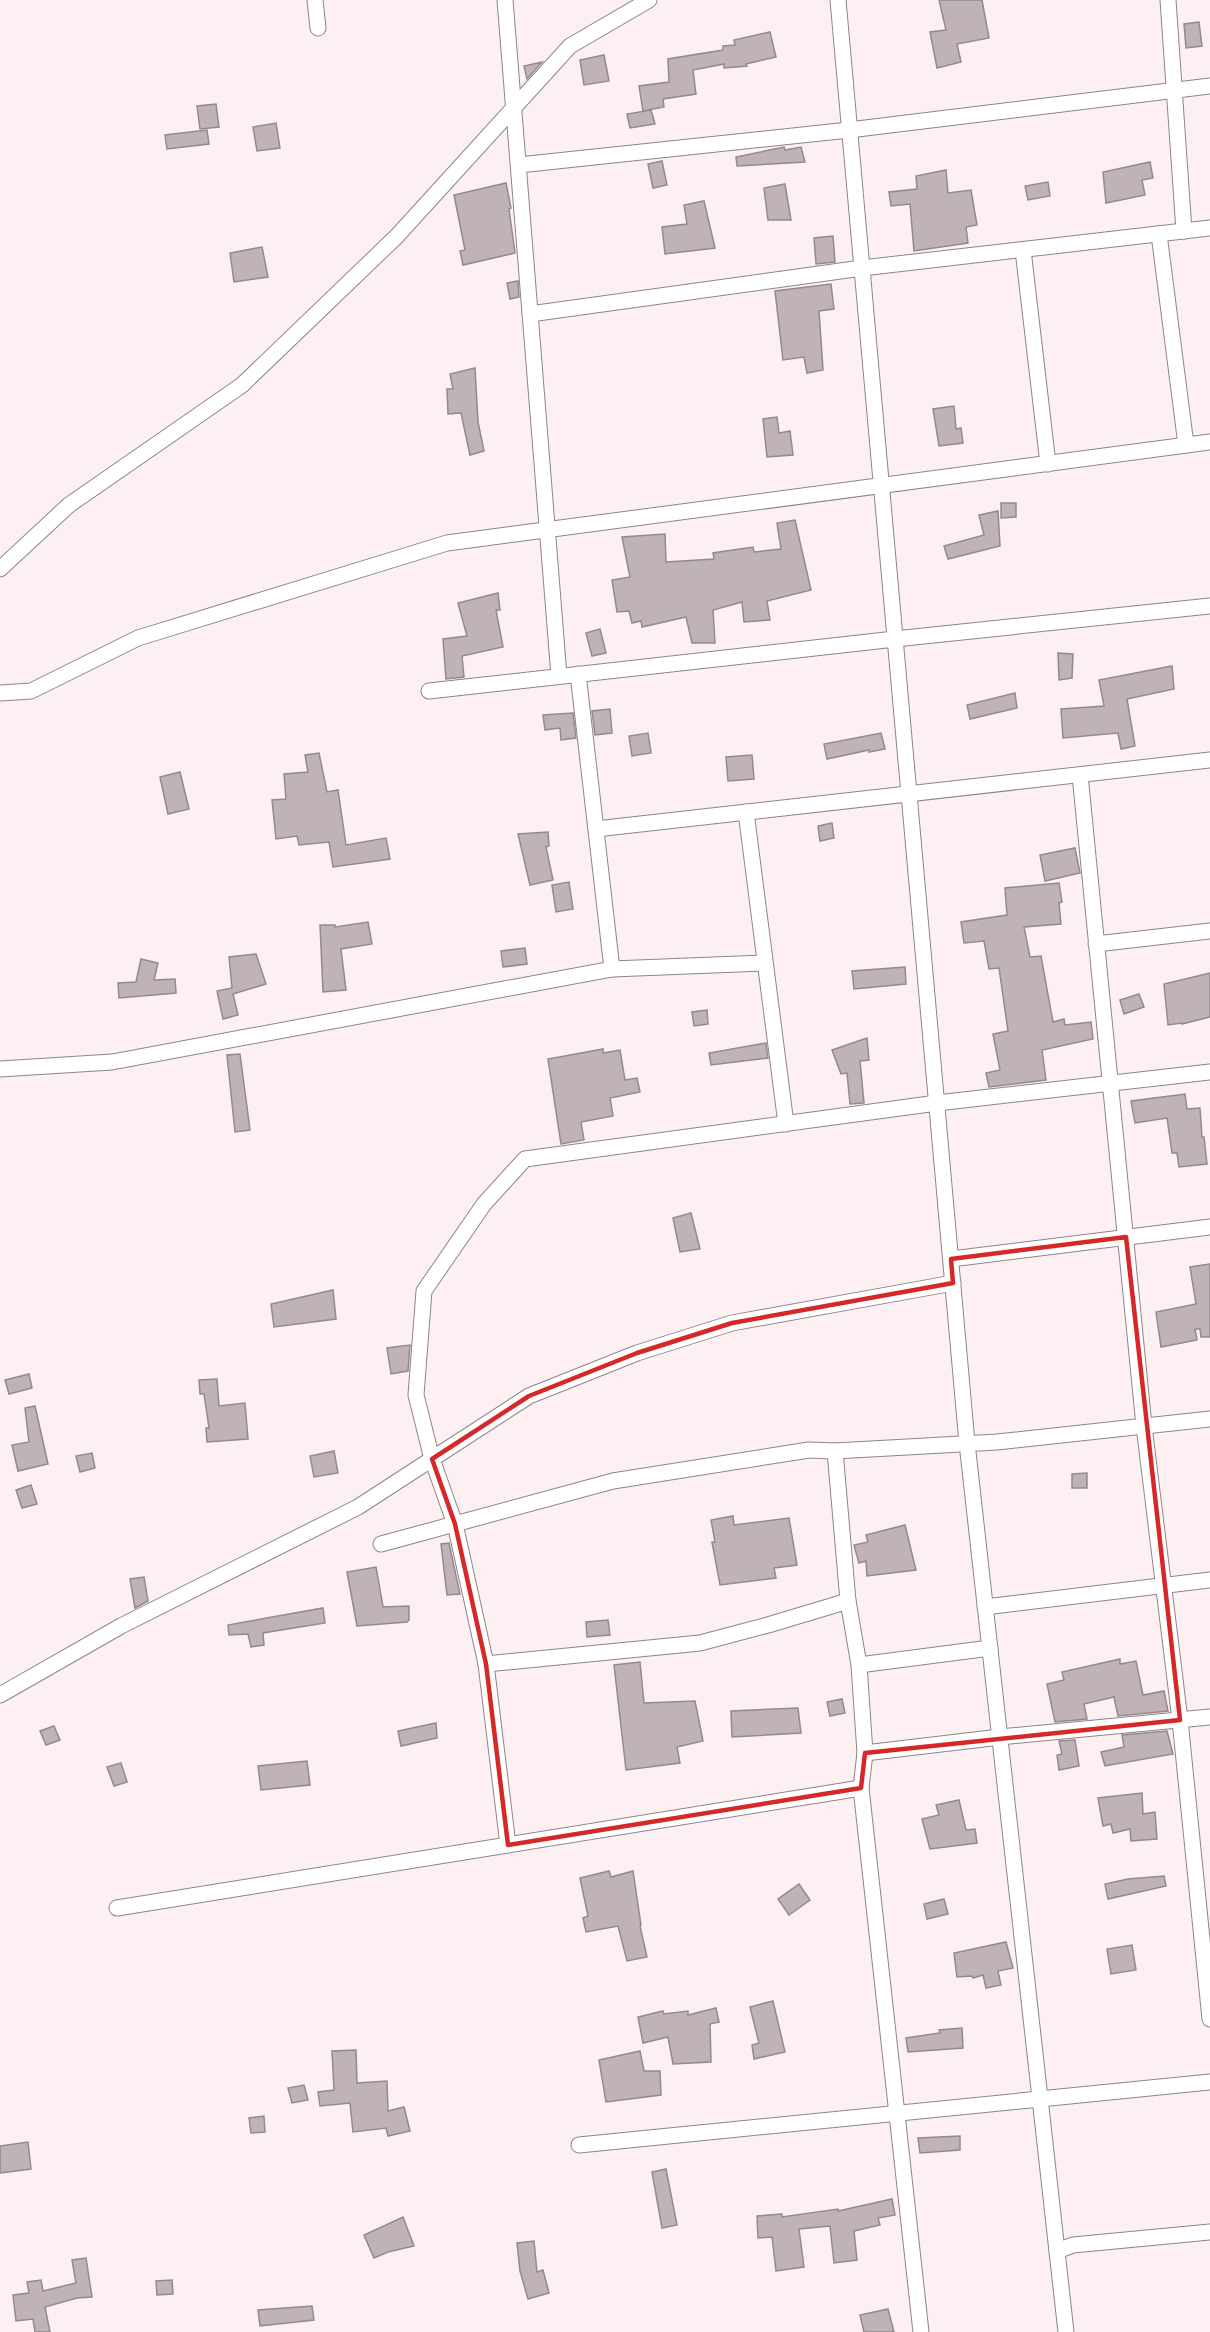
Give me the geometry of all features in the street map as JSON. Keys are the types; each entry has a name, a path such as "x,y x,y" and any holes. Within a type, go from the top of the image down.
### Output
{"street":[{"path":"315,0 318,28"},
{"path":"505,0 559,676"},
{"path":"0,569 69,504 242,385 397,236 570,46 649,0"},
{"path":"838,0 967,1443 1066,2332"},
{"path":"1168,0 1184,231"},
{"path":"519,165 1210,86"},
{"path":"530,314 862,268 1210,228"},
{"path":"1159,234 1186,445"},
{"path":"1023,250 1048,464"},
{"path":"0,693 31,691 138,638 447,543 1210,442 1210,449"},
{"path":"429,691 1210,606"},
{"path":"578,674 612,969"},
{"path":"596,829 1210,760"},
{"path":"1080,775 1144,1426 1206,1937 1210,2019"},
{"path":"746,812 786,1124"},
{"path":"1096,944 1210,931"},
{"path":"0,1069 112,1062 612,969 765,963"},
{"path":"508,1845 486,1664 455,1524 432,1459 416,1395 424,1291 484,1204 525,1159 936,1103 1210,1072"},
{"path":"951,1259 1210,1227"},
{"path":"0,1695 121,1626 358,1507 529,1396 637,1353 732,1323 953,1283"},
{"path":"381,1544 613,1481 809,1450 835,1451 997,1442 1210,1419"},
{"path":"835,1451 848,1601 859,1665 865,1753 861,1788 921,2332"},
{"path":"985,1607 1210,1580"},
{"path":"486,1664 700,1643 848,1601"},
{"path":"859,1665 990,1648"},
{"path":"865,1753 999,1737 1210,1717"},
{"path":"117,1908 861,1788"},
{"path":"579,2145 1210,2082"},
{"path":"1056,2251 1073,2245 1210,2232"}],"highlighted area":[{"path":"1126,1237 1180,1720 865,1753 861,1788 508,1845 486,1664 455,1524 432,1459 529,1396 637,1353 732,1323 953,1283 951,1259"}],"building":[{"path":"939,0 982,0 989,38 957,44 961,62 937,68 930,32 946,30"},
{"path":"1199,22 1202,46 1186,48 1184,24"},
{"path":"770,32 776,57 746,64 747,66 724,68 724,64 693,70 696,94 663,99 664,107 643,111 639,86 669,82 668,59 723,50 723,46 735,45 734,40"},
{"path":"604,55 609,81 584,85 580,60"},
{"path":"542,62 527,79 524,66"},
{"path":"216,104 219,127 200,129 197,106"},
{"path":"651,110 655,124 630,128 627,114"},
{"path":"276,123 280,148 257,151 253,127"},
{"path":"207,130 209,144 167,149 165,135"},
{"path":"784,147 785,150 801,147 805,162 737,166 736,157"},
{"path":"662,161 667,185 653,188 648,164"},
{"path":"1150,162 1153,178 1142,180 1145,195 1106,203 1103,172"},
{"path":"946,170 948,193 971,190 977,225 966,227 968,243 914,251 910,204 891,206 889,192 917,189 916,176"},
{"path":"1048,182 1050,196 1028,200 1025,186"},
{"path":"506,183 515,253 463,265 460,251 465,250 454,195"},
{"path":"785,184 791,220 768,220 764,188"},
{"path":"704,201 715,248 665,254 662,227 687,224 684,205"},
{"path":"833,236 835,262 816,264 814,238"},
{"path":"262,247 268,277 234,282 230,253"},
{"path":"518,281 519,297 510,299 507,283"},
{"path":"831,284 834,309 819,311 823,370 807,373 804,357 783,360 775,291"},
{"path":"475,368 478,422 484,451 470,455 461,413 448,414 447,389 453,389 450,374"},
{"path":"954,406 956,429 961,428 963,443 939,446 933,409"},
{"path":"777,417 779,433 790,431 793,455 767,457 763,419"},
{"path":"1001,503 1016,503 1016,517 1001,518"},
{"path":"998,511 1000,546 948,559 944,546 984,535 979,515"},
{"path":"795,520 811,590 767,601 770,620 744,622 742,602 713,610 715,643 692,643 686,617 642,627 641,621 632,623 629,611 617,612 612,580 630,577 622,537 665,534 666,562 714,559 713,553 753,547 754,552 781,549 777,523"},
{"path":"498,593 500,610 496,610 503,647 462,656 464,677 446,679 443,639 467,636 458,603"},
{"path":"600,629 606,653 592,656 586,633"},
{"path":"1058,653 1073,654 1072,678 1059,680"},
{"path":"1172,666 1174,689 1127,699 1135,746 1121,749 1118,733 1063,738 1061,709 1104,706 1099,680"},
{"path":"1015,693 1017,708 970,719 967,705"},
{"path":"610,709 612,733 595,735 592,711"},
{"path":"573,713 576,738 561,740 560,728 545,730 543,715"},
{"path":"648,733 651,753 632,756 629,736"},
{"path":"881,733 885,749 827,759 824,744"},
{"path":"319,753 327,792 338,790 346,845 386,838 390,859 333,867 329,842 299,845 297,836 276,839 272,800 286,799 284,774 308,772 305,755"},
{"path":"752,755 754,779 728,781 726,757"},
{"path":"180,772 189,809 168,814 160,777"},
{"path":"832,823 834,838 820,841 818,826"},
{"path":"548,832 549,846 546,847 553,880 530,885 518,834"},
{"path":"1075,848 1080,873 1045,881 1040,855"},
{"path":"569,882 573,909 556,912 552,885"},
{"path":"1059,883 1062,902 1059,903 1061,924 1024,927 1030,957 1041,956 1053,1022 1064,1019 1065,1025 1091,1022 1093,1039 1042,1050 1046,1080 989,1087 986,1073 1000,1070 993,1034 1008,1031 999,968 989,969 984,941 964,943 961,922 1007,915 1005,888"},
{"path":"368,922 372,944 341,949 346,990 323,992 320,925 335,925 335,927"},
{"path":"525,948 527,964 503,967 501,951"},
{"path":"256,954 266,984 233,994 238,1015 223,1019 217,991 232,988 229,957"},
{"path":"141,959 158,963 154,980 175,979 176,993 119,998 118,983 136,982"},
{"path":"905,967 906,984 854,989 852,971"},
{"path":"1210,973 1210,1017 1168,1025 1164,984"},
{"path":"1139,994 1144,1007 1124,1014 1120,1000"},
{"path":"707,1010 708,1024 694,1026 692,1012"},
{"path":"867,1038 869,1060 860,1061 864,1103 850,1104 847,1073 841,1074 832,1050"},
{"path":"766,1043 768,1058 711,1065 709,1053"},
{"path":"603,1049 603,1053 620,1050 625,1080 637,1078 640,1092 610,1098 613,1116 581,1122 584,1140 561,1144 548,1059"},
{"path":"240,1054 250,1130 235,1132 227,1055"},
{"path":"1185,1094 1187,1109 1200,1108 1207,1164 1179,1167 1177,1153 1172,1153 1167,1118 1135,1123 1131,1101"},
{"path":"691,1213 700,1249 680,1252 673,1218"},
{"path":"1210,1264 1210,1337 1201,1337 1200,1329 1195,1329 1197,1340 1161,1347 1156,1312 1196,1304 1190,1267"},
{"path":"333,1290 336,1319 274,1327 271,1304"},
{"path":"410,1345 408,1371 391,1374 387,1348"},
{"path":"29,1374 32,1388 9,1394 5,1380"},
{"path":"217,1379 219,1406 245,1403 248,1439 207,1442 206,1428 209,1428 204,1394 200,1394 199,1380"},
{"path":"35,1406 48,1464 18,1471 12,1445 29,1442 25,1408"},
{"path":"334,1451 338,1473 314,1477 310,1456"},
{"path":"92,1453 95,1468 80,1472 76,1456"},
{"path":"1087,1473 1087,1488 1072,1488 1072,1474"},
{"path":"31,1485 37,1504 22,1508 16,1490"},
{"path":"733,1516 734,1525 789,1518 797,1565 774,1568 776,1578 720,1585 712,1542 715,1542 711,1520"},
{"path":"905,1525 916,1570 867,1576 866,1561 859,1563 854,1545 868,1542 866,1535"},
{"path":"449,1543 460,1594 447,1595 441,1544"},
{"path":"376,1567 383,1607 409,1606 407,1622 357,1626 347,1572"},
{"path":"144,1577 148,1601 135,1608 130,1579"},
{"path":"323,1608 325,1623 263,1633 264,1645 251,1647 248,1634 229,1635 228,1625"},
{"path":"608,1620 610,1635 587,1637 586,1622"},
{"path":"1120,1659 1120,1664 1136,1661 1143,1695 1164,1691 1168,1711 1118,1716 1114,1697 1084,1704 1087,1719 1055,1722 1047,1684 1064,1680 1062,1672"},
{"path":"640,1662 644,1703 695,1701 703,1741 677,1747 680,1763 626,1770 614,1665"},
{"path":"842,1699 845,1713 830,1716 827,1702"},
{"path":"798,1708 801,1733 732,1737 731,1711"},
{"path":"436,1723 437,1738 401,1746 398,1731"},
{"path":"54,1726 60,1740 46,1745 40,1731"},
{"path":"1167,1731 1173,1754 1105,1766 1101,1752 1124,1747 1122,1735"},
{"path":"1075,1740 1079,1766 1059,1770 1057,1755 1062,1754 1059,1741"},
{"path":"307,1761 310,1785 261,1790 258,1766"},
{"path":"121,1763 127,1782 114,1786 107,1767"},
{"path":"1142,1793 1143,1814 1155,1812 1157,1839 1131,1841 1130,1829 1113,1833 1111,1824 1103,1826 1098,1798"},
{"path":"959,1800 966,1830 975,1829 977,1843 930,1849 922,1819 939,1815 936,1805"},
{"path":"609,1871 611,1877 633,1871 640,1926 647,1957 627,1961 618,1926 586,1932 583,1918 588,1916 580,1878"},
{"path":"1164,1876 1166,1886 1108,1899 1105,1884 1128,1879"},
{"path":"799,1884 810,1900 789,1915 778,1899"},
{"path":"944,1899 948,1914 927,1919 924,1904"},
{"path":"1006,1942 1013,1968 998,1971 1001,1985 986,1988 983,1975 973,1978 972,1976 957,1977 954,1953"},
{"path":"1132,1945 1136,1970 1111,1974 1107,1949"},
{"path":"773,2001 785,2052 754,2059 752,2045 759,2043 750,2007"},
{"path":"716,2008 719,2022 710,2024 711,2062 673,2064 668,2037 643,2043 638,2017 663,2011 664,2014 688,2011 688,2015"},
{"path":"962,2028 963,2048 908,2052 906,2038 940,2033 939,2030"},
{"path":"356,2050 357,2083 387,2081 388,2111 404,2107 410,2131 388,2136 386,2128 353,2132 350,2103 320,2106 318,2092 334,2090 332,2051"},
{"path":"640,2051 644,2071 660,2071 661,2095 606,2102 599,2060"},
{"path":"304,2085 308,2100 292,2103 288,2088"},
{"path":"264,2116 265,2132 251,2133 249,2118"},
{"path":"960,2136 960,2150 920,2153 918,2138"},
{"path":"28,2142 31,2169 0,2173 0,2146"},
{"path":"666,2169 677,2225 662,2228 652,2172"},
{"path":"892,2199 895,2215 878,2218 880,2225 854,2231 857,2260 834,2263 830,2226 799,2229 804,2267 776,2271 772,2237 758,2238 757,2216 782,2214 782,2217 838,2209 838,2211"},
{"path":"403,2217 414,2246 374,2258 364,2235"},
{"path":"534,2241 537,2272 543,2270 549,2293 528,2299 520,2271 517,2243"},
{"path":"86,2258 92,2297 77,2298 45,2307 50,2332 35,2332 33,2319 16,2321 13,2295 29,2293 27,2282 41,2280 43,2291 76,2283 72,2260"},
{"path":"172,2280 173,2294 157,2295 156,2281"},
{"path":"312,2306 314,2320 260,2326 258,2310"},
{"path":"888,2309 894,2332 864,2332 860,2315"}]}
